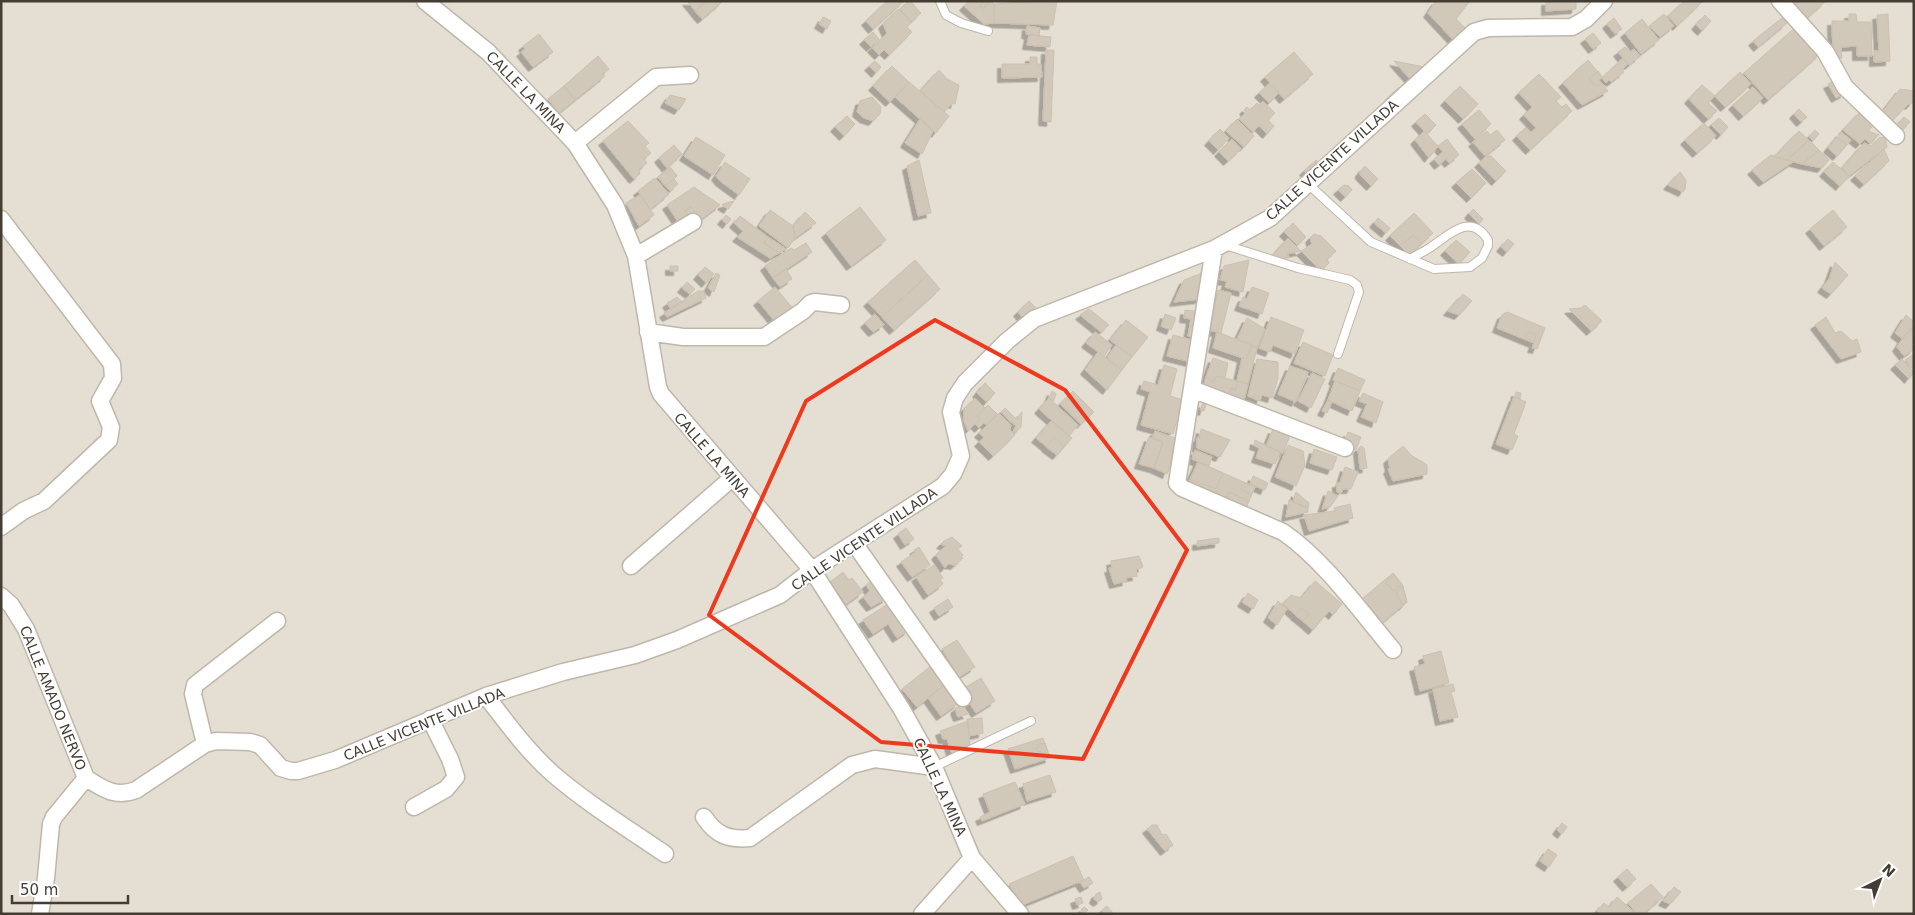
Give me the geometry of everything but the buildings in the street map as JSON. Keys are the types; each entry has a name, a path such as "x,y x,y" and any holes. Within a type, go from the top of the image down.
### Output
{"street":[{"name":"CALLE LA MINA","path":"425,1 488,52 575,143 615,205 636,256 648,332 661,394 812,570 901,708 934,767 972,858 1020,914"},
{"name":"CALLE VICENTE VILLADA","path":"86,778 106,791 118,794 129,793 205,744 216,741 250,742 260,745 281,768 291,771 298,770 335,760 486,696 563,672 635,655 677,640 780,595 812,570 943,486 953,474 961,456 951,412 955,398 965,383 1007,341 1034,319 1219,247 1270,218 1474,32 1488,28 1572,27 1586,18 1604,1"},
{"path":"1780,1 1825,51 1844,87 1896,136"},
{"path":"575,143 656,77 690,75"},
{"path":"1,218 112,364 113,378 100,401 111,427 109,440 44,501 1,527"},
{"path":"636,256 692,222"},
{"path":"1219,247 1192,388 1178,475 1179,486 1283,532 1292,538 1332,578 1393,650"},
{"path":"648,332 683,337 764,337 803,311 811,303 841,305"},
{"path":"1192,388 1345,448"},
{"path":"632,566 732,478"},
{"path":"854,543 963,698"},
{"name":"CALLE AMADO NERVO","path":"1,596 11,605 26,629 86,778 51,824 46,878 40,914"},
{"path":"205,744 193,694 195,685 277,622"},
{"path":"486,696 528,749 553,774 615,822 665,854"},
{"path":"414,807 446,789 456,777 450,759 430,719"},
{"path":"704,817 712,828 724,836 738,839 750,838 852,765 875,759 934,767"},
{"path":"922,914 972,858"}],"lane":[{"path":"940,1 946,15 962,23 988,31"},
{"path":"1308,184 1371,242 1434,269 1470,266 1482,258 1488,246 1488,240 1478,229 1464,226 1429,249 1410,258"},
{"path":"1219,247 1350,280 1357,285 1359,292 1338,354"},
{"path":"934,767 1031,721"}],"highlighted area":[{"path":"935,320 1065,390 1187,550 1083,759 881,742 709,615 806,401"}],"shaded area":[{"path":"1,1 1914,1 1914,914 1,914"}]}
